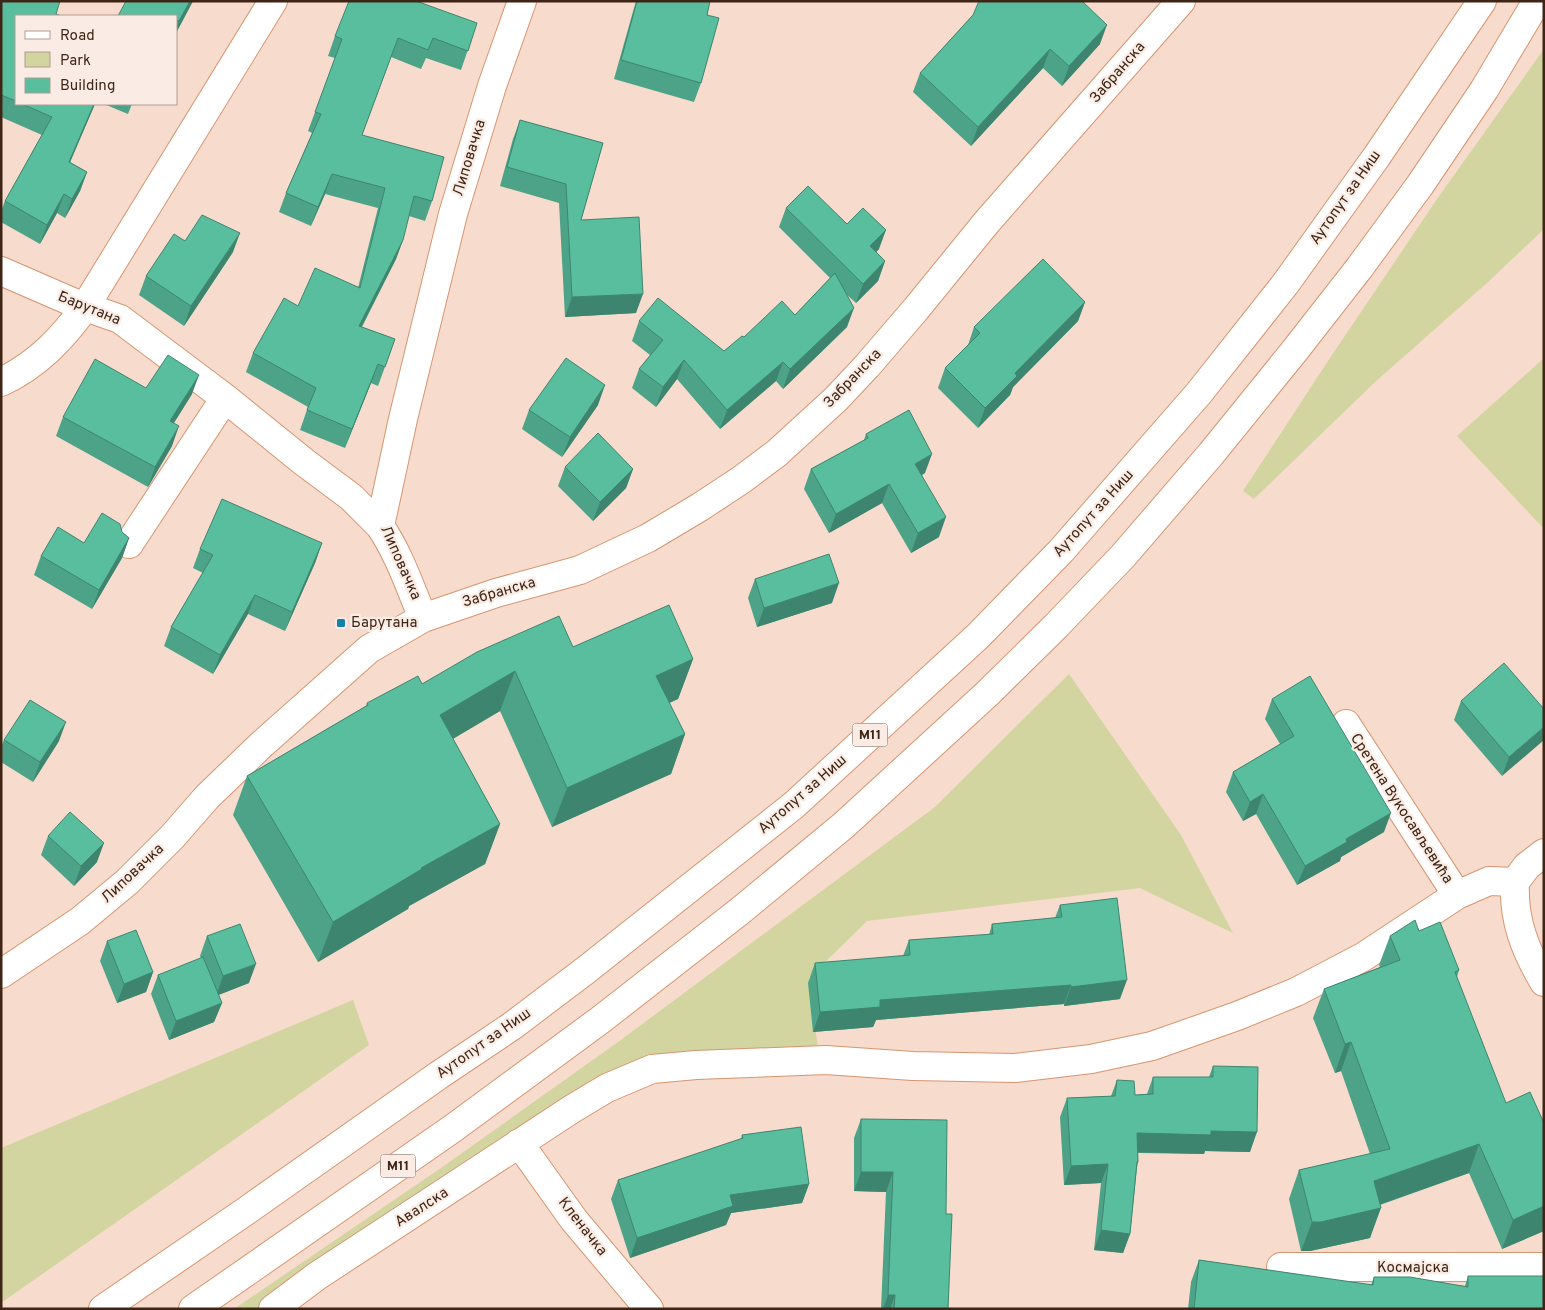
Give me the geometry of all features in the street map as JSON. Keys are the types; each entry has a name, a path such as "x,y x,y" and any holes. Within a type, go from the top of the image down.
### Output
{"main road":[{"path":"1,382 39,360 64,336 85,307 273,1"},
{"name":"Липовачка","path":"1,974 80,922 127,882 173,836 207,797 354,662 379,643 423,618 400,560 380,526 403,419 453,214 492,86 522,1"},
{"name":"Забранска","path":"423,618 496,593 580,570 648,538 742,480 777,452 836,399 867,366 986,223 1181,1"},
{"name":"Аутопут за Ниш","path":"103,1309 512,1026 602,958 794,805 978,636 1062,551 1200,393 1286,283 1377,156 1482,1"},
{"name":"M11","path":"194,1309 452,1129 599,1021 725,924 844,825 988,693 1123,556 1211,454 1296,349 1360,267 1420,185 1484,90 1537,1"},
{"name":"Барутана","path":"1,271 120,320 225,398 304,462 351,497 380,526"},
{"path":"128,544 225,398"},
{"name":"Сретена Вукосављевића","path":"1346,724 1457,895"},
{"path":"1544,853 1527,866 1515,882 1514,897 1518,928 1532,962 1544,982"},
{"name":"Авалска","path":"273,1309 317,1276 572,1109 607,1088 652,1069 755,1062 826,1060 913,1066 1015,1068 1091,1059 1152,1046 1237,1016 1296,992 1362,957 1457,895 1489,881 1515,882"},
{"name":"Кленачка","path":"519,1143 574,1220 649,1309"},
{"name":"Космајска","path":"1281,1267 1544,1267"}],"green space":[{"path":"1544,49 1544,229 1487,283 1374,383 1254,499 1243,491 1437,199"},
{"path":"1544,359 1544,529 1457,436"},
{"path":"1069,674 1181,835 1233,933 1140,888 867,921 809,978 820,1064 652,1069 273,1309 234,1309 441,1168 618,1042 935,807"},
{"path":"353,1000 369,1045 1,1303 1,1148"}],"building":[{"path":"1,1 60,1 56,14 58,15 15,15 15,101 1,95"},
{"path":"126,1 190,1 179,21 178,15 119,15"},
{"path":"349,1 416,1 477,23 468,51 433,38 428,50 398,38 362,135 444,157 432,201 414,196 403,240 359,326 395,339 385,367 378,364 352,429 307,410 316,388 253,353 284,298 298,306 315,268 360,288 385,188 332,174 318,207 286,193 321,114 315,112 342,39 335,36"},
{"path":"637,1 710,1 707,15 719,18 701,83 621,60"},
{"path":"979,1 1082,1 1107,25 1069,66 1050,49 978,127 920,73 973,15"},
{"path":"24,105 94,105 69,162 87,172 72,199 64,194 47,225 5,201 52,117"},
{"path":"520,120 603,143 581,220 639,217 643,294 572,297 566,184 507,167"},
{"path":"808,186 847,224 863,208 886,230 870,246 885,261 863,284 786,208"},
{"path":"202,215 240,233 191,306 146,276 174,234 185,241"},
{"path":"1043,259 1085,302 1015,373 1017,376 985,408 945,368 980,333 974,327"},
{"path":"835,273 854,308 790,369 783,362 727,410 684,360 663,387 639,369 663,340 639,321 658,298 724,351 742,336 744,337 782,301 795,315"},
{"path":"168,355 199,375 170,421 179,426 155,467 63,417 95,359 146,388"},
{"path":"566,358 605,385 570,437 529,410"},
{"path":"909,410 932,454 915,464 946,517 918,533 889,484 836,514 811,469 868,438 866,434"},
{"path":"598,433 633,469 600,502 565,467"},
{"path":"222,499 322,543 292,612 255,595 220,655 171,627 213,555 200,549"},
{"path":"102,513 120,524 122,532 129,538 99,590 41,556 58,527 84,543"},
{"path":"829,554 839,583 764,608 755,579"},
{"path":"669,605 693,659 656,676 685,734 567,788 515,671 440,715 500,824 421,868 333,922 247,776 368,705 367,703 418,676 422,684 477,652 559,616 573,647"},
{"path":"1504,663 1544,709 1544,727 1509,757 1461,701"},
{"path":"1310,676 1391,813 1346,839 1347,842 1305,866 1263,794 1250,802 1233,772 1294,736 1272,699"},
{"path":"30,700 66,722 40,762 4,740"},
{"path":"70,812 104,843 81,866 48,836"},
{"path":"1117,898 1127,980 1071,987 1071,985 880,1000 880,1007 820,1012 815,963 910,955 909,940 993,934 992,924 1062,917 1060,905"},
{"path":"1415,920 1419,931 1440,922 1459,970 1455,972 1506,1103 1530,1092 1544,1121 1544,1206 1513,1220 1479,1144 1374,1181 1381,1208 1321,1222 1312,1222 1299,1170 1390,1149 1351,1042 1345,1044 1324,989 1400,960 1390,936"},
{"path":"240,924 256,964 223,976 207,936"},
{"path":"136,930 153,972 124,984 107,941"},
{"path":"203,957 222,1003 176,1021 158,975"},
{"path":"1213,1066 1258,1067 1257,1132 1211,1131 1211,1135 1137,1133 1138,1162 1130,1234 1101,1230 1108,1164 1071,1166 1067,1098 1115,1096 1117,1080 1134,1081 1135,1095 1153,1094 1153,1077 1213,1077"},
{"path":"861,1119 947,1120 946,1214 952,1214 948,1309 894,1309 895,1295 888,1295 893,1172 861,1172"},
{"path":"801,1127 809,1184 730,1195 733,1206 637,1238 618,1180 743,1138 742,1135"},
{"path":"1199,1260 1373,1285 1374,1277 1410,1277 1468,1287 1468,1276 1544,1276 1544,1309 1194,1309"}],"place":[{"name":"Барутана","path":"341,623"}]}
